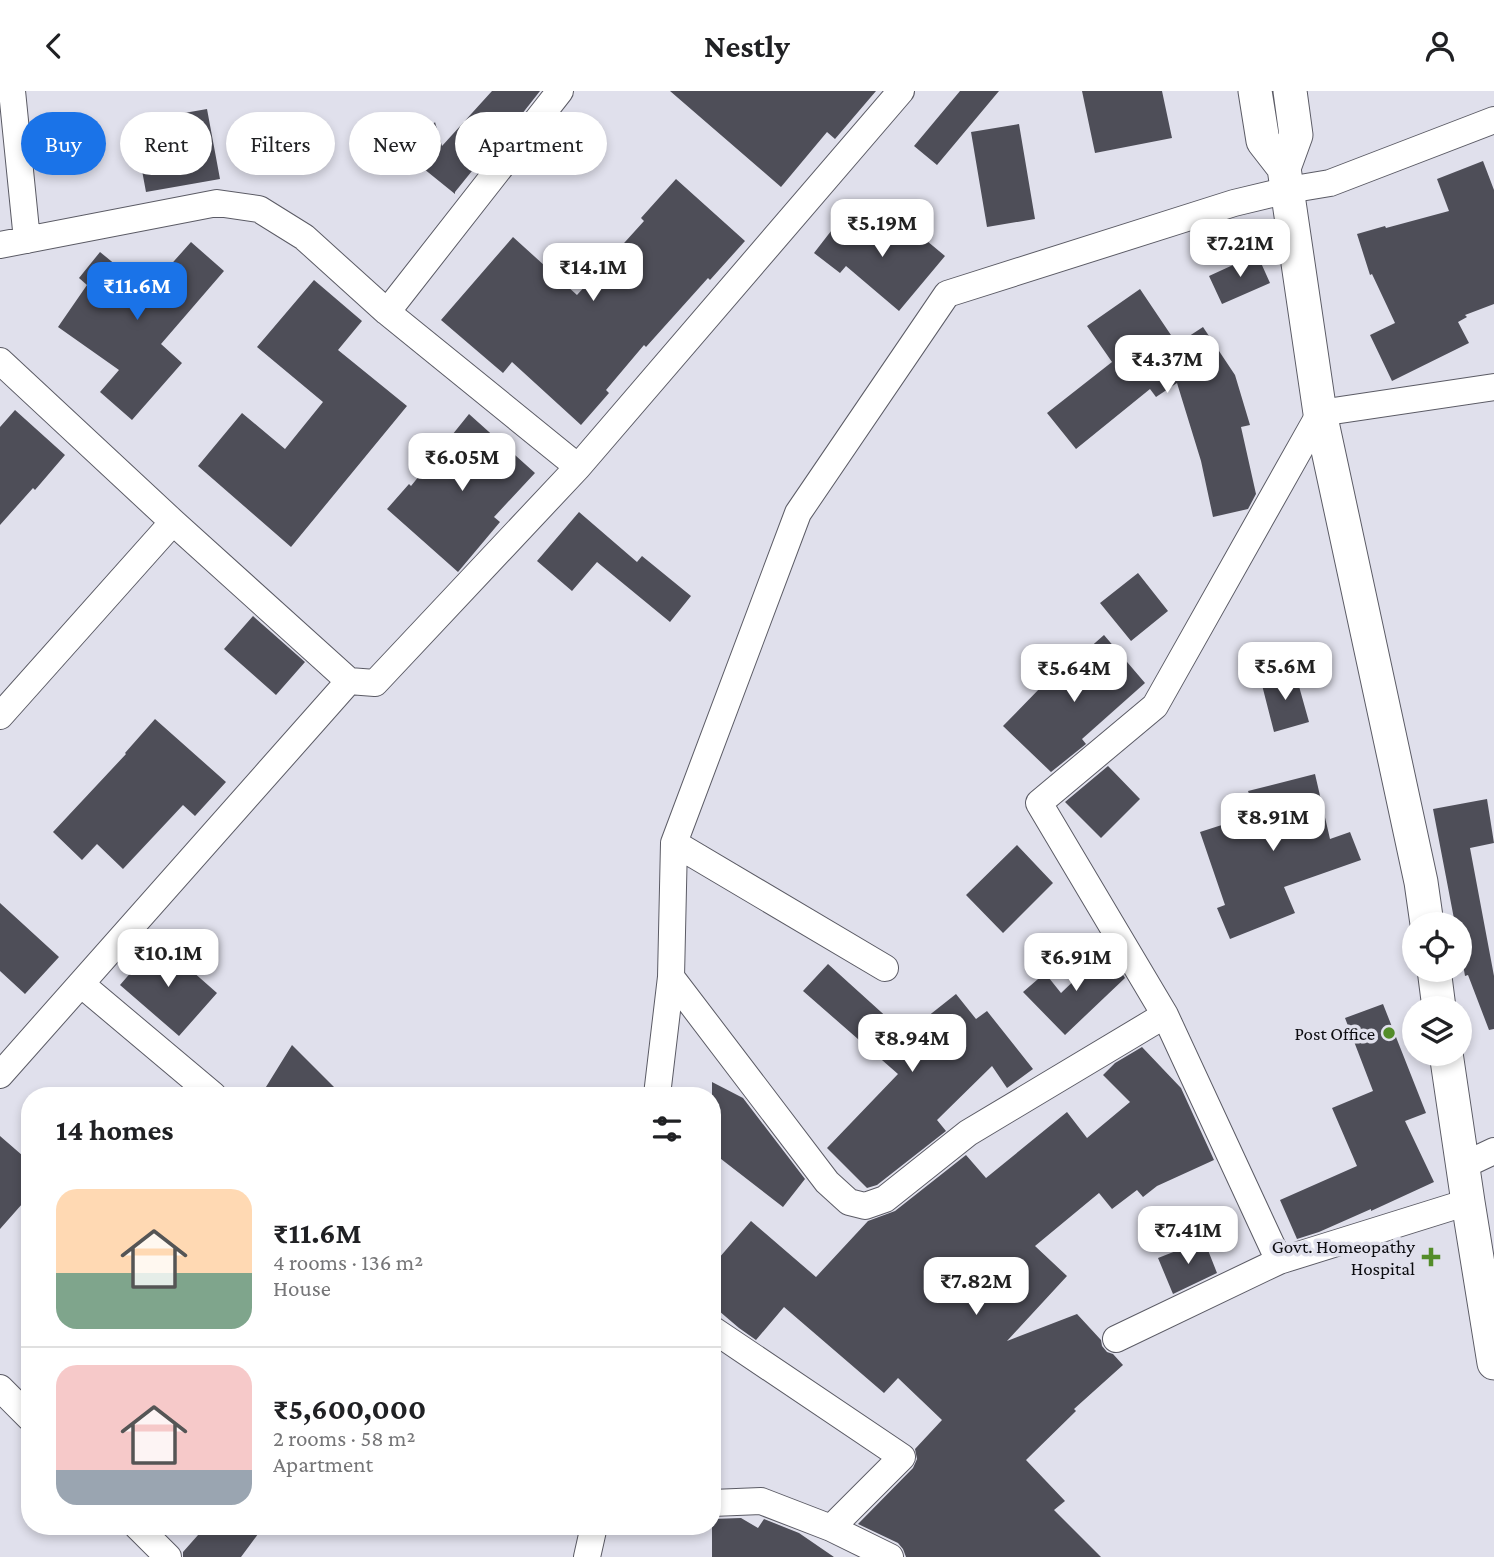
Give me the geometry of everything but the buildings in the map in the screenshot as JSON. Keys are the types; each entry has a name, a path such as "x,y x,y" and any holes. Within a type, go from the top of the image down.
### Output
{"street":[{"path":"12,91 27,240"},
{"path":"387,311 559,91"},
{"path":"0,361 349,681 374,683 578,467 901,91"},
{"path":"1255,91 1263,141 1286,179"},
{"path":"1290,91 1296,135 1286,179 1320,413 1425,912"},
{"path":"658,1087 671,977 674,843 798,513 947,294 1234,203 1286,179 1330,184 1494,120"},
{"path":"0,245 217,203 259,209 304,237 387,311 578,467"},
{"path":"1320,413 1494,387"},
{"path":"1279,1261 1165,1014 1040,803 1155,706 1320,413"},
{"path":"0,716 173,522"},
{"path":"0,1076 349,681"},
{"path":"674,843 885,968"},
{"path":"671,977 827,1182 849,1202 865,1206 885,1199 968,1133 1165,1014"},
{"path":"81,984 203,1087"},
{"path":"1448,1066 1494,1363"},
{"path":"1462,1166 1494,1151"},
{"path":"1116,1339 1279,1261 1468,1202"},
{"path":"721,1335 902,1457 831,1528"},
{"path":"0,1388 21,1408"},
{"path":"721,1503 761,1501 831,1528 890,1557"},
{"path":"146,1535 168,1557"},
{"path":"587,1557 592,1535"}],"place":[{"name":"Post Office","path":"1389,1033"},
{"name":"Govt. Homeopathy Hospital","path":"1431,1257"}]}
